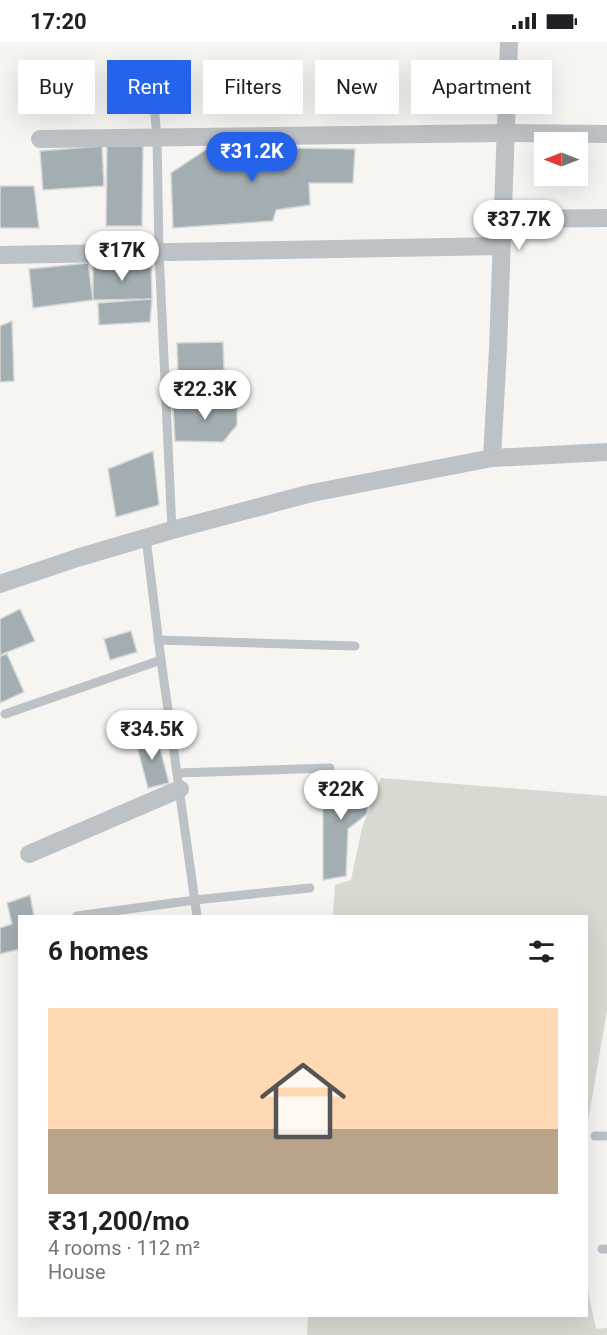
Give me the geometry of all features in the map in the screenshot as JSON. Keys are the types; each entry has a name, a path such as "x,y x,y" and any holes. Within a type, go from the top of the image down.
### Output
{"street":[{"path":"492,458 509,42"},
{"path":"40,139 505,133 607,134"},
{"path":"502,219 607,218"},
{"path":"0,255 501,246"},
{"path":"0,584 76,558 172,530 312,493 492,458 607,452"},
{"path":"29,854 179,781"}],"lane":[{"path":"155,114 172,530"},
{"path":"146,538 197,915"},
{"path":"158,640 355,646"},
{"path":"5,714 161,660"},
{"path":"179,781 330,768"},
{"path":"84,915 310,888"},
{"path":"595,1136 607,1136"}],"shaded area":[{"path":"381,778 607,796 607,1010 588,1122 588,915 333,915 335,885 351,880 362,828"},
{"path":"588,1291 596,1329 607,1328 607,1335 307,1335 308,1317 588,1317"}],"building":[{"path":"107,145 143,146 142,226 106,226"},
{"path":"102,146 104,186 43,190 40,151"},
{"path":"210,147 355,149 353,183 309,183 310,205 276,210 273,221 173,228 171,173"},
{"path":"0,186 34,186 39,228 0,228"},
{"path":"88,263 93,300 33,308 29,269"},
{"path":"93,264 151,264 152,299 93,300"},
{"path":"152,299 150,322 99,325 98,303"},
{"path":"12,321 14,381 0,382 0,326"},
{"path":"223,342 224,370 178,372 177,343"},
{"path":"237,398 237,425 223,442 175,441 173,405"},
{"path":"153,451 159,505 116,517 108,469"},
{"path":"20,609 35,641 0,655 0,619"},
{"path":"131,631 137,652 110,660 104,639"},
{"path":"7,654 24,692 0,703 0,656"},
{"path":"156,733 169,783 148,788 135,739"},
{"path":"368,776 367,814 348,829 346,876 323,880 323,787 339,778"},
{"path":"30,895 34,915 18,915 18,950 0,954 0,928 12,924 7,903"}]}
